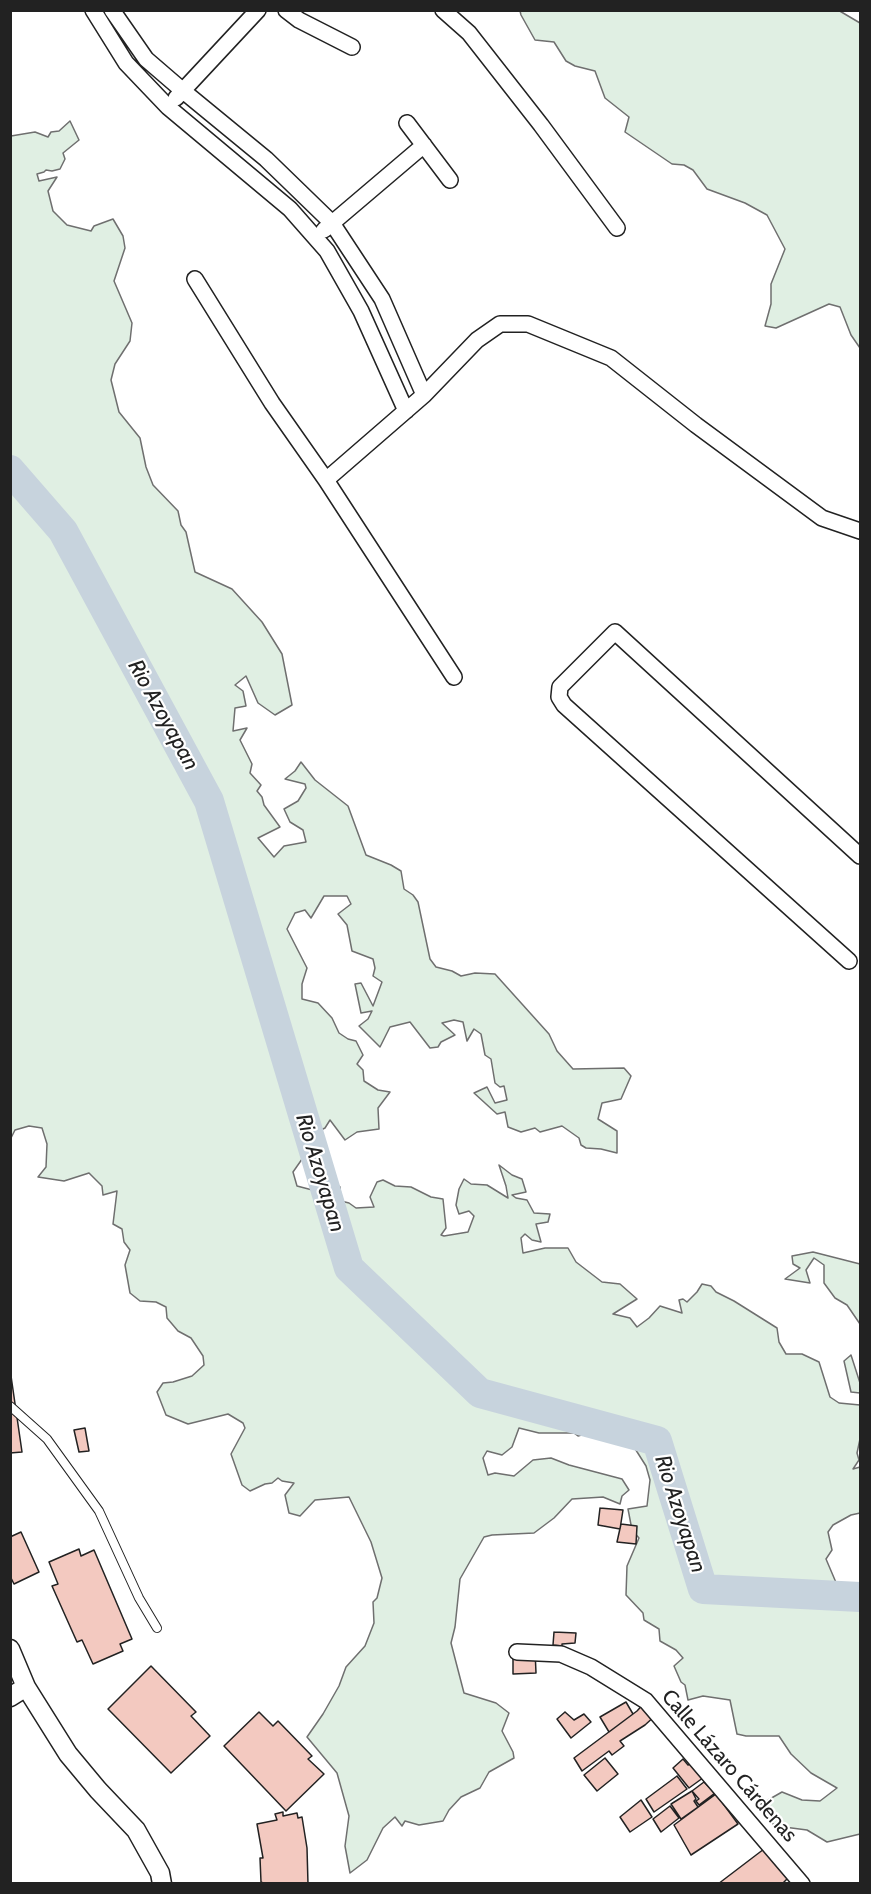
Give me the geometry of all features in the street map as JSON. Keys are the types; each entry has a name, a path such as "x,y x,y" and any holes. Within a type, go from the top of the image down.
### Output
{"street":[{"path":"93,10 126,63 168,107 290,209 327,251 361,311 406,411"},
{"path":"112,10 146,59 266,159 332,224 381,299 424,395"},
{"path":"168,107 258,10"},
{"path":"286,10 299,20 352,47"},
{"path":"442,10 469,33 541,124 618,228"},
{"path":"407,123 450,180"},
{"path":"315,238 424,145"},
{"path":"195,279 272,403 326,480 454,676"},
{"path":"326,480 424,395 477,340 500,324 528,324 611,358 696,425 822,518 861,531"},
{"path":"849,961 564,705 559,697 560,687 615,632 861,856"},
{"path":"10,1649 26,1687 68,1754 135,1830 160,1873 162,1884"},
{"name":"Calle Lázaro Cárdenas","path":"517,1652 561,1654 591,1667 646,1701 802,1884"},
{"path":"10,1697 26,1687"}],"lane":[{"path":"10,1406 47,1439 99,1511 139,1598 157,1628"}],"green space":[{"path":"838,10 860,23 860,348 851,335 840,307 829,304 776,328 765,326 771,304 771,284 785,249 767,215 745,203 707,189 693,170 684,165 672,164 625,132 629,117 605,98 595,71 566,61 554,42 535,40 520,11"},
{"path":"70,121 79,140 63,153 65,159 60,169 46,170 37,174 39,181 57,177 48,191 53,211 67,225 91,231 94,226 113,219 123,236 125,248 114,281 132,323 130,341 115,364 111,380 119,412 140,438 146,467 153,485 178,511 181,525 186,532 195,572 232,589 262,622 282,654 292,705 275,715 258,703 246,676 235,685 243,691 246,706 235,708 233,731 247,728 240,740 252,764 250,773 261,785 257,791 280,827 258,838 274,857 284,846 306,842 303,830 290,822 284,809 298,801 306,788 305,784 285,779 301,762 315,780 348,806 366,855 401,871 404,889 418,902 430,959 436,967 461,976 475,973 495,974 549,1034 557,1051 573,1069 624,1068 631,1076 621,1099 602,1103 598,1119 617,1131 617,1153 586,1148 581,1145 579,1138 562,1126 540,1132 535,1128 521,1132 508,1127 505,1112 497,1114 474,1093 487,1087 495,1103 507,1100 504,1086 500,1087 495,1083 491,1059 485,1055 481,1034 474,1029 467,1041 463,1022 454,1020 442,1023 455,1035 441,1042 438,1047 430,1048 410,1022 390,1027 380,1047 359,1026 368,1019 372,1011 361,1013 355,984 361,983 373,1006 382,982 373,976 375,968 373,959 352,951 347,925 338,914 351,904 347,896 324,896 311,918 305,910 295,913 287,929 307,968 302,984 302,999 318,1003 332,1018 339,1033 356,1041 363,1055 357,1064 363,1070 364,1081 378,1090 390,1092 378,1108 379,1129 357,1132 345,1140 330,1120 325,1128 309,1136 307,1152 293,1172 297,1186 320,1192 332,1182 340,1187 341,1201 356,1208 374,1207 370,1197 377,1182 383,1180 395,1186 411,1187 431,1197 443,1199 446,1228 441,1235 444,1236 468,1232 474,1216 469,1211 459,1214 456,1205 459,1189 464,1179 471,1184 487,1185 508,1198 499,1165 522,1179 526,1192 512,1195 527,1200 534,1213 550,1214 548,1222 536,1224 541,1242 532,1240 525,1234 521,1238 523,1253 545,1248 568,1248 576,1262 602,1282 620,1284 637,1299 613,1314 630,1318 637,1327 660,1306 682,1313 679,1300 683,1299 687,1302 702,1284 711,1286 716,1292 777,1328 779,1342 786,1354 802,1354 819,1362 830,1397 839,1403 860,1405 860,1439 857,1453 859,1460 853,1469 860,1467 860,1513 851,1515 833,1525 828,1532 832,1550 826,1559 846,1606 859,1596 860,1599 860,1834 827,1842 807,1830 773,1824 761,1804 782,1792 802,1800 820,1801 837,1788 811,1773 791,1754 779,1736 737,1734 730,1700 703,1696 688,1700 685,1685 681,1682 674,1666 683,1658 676,1650 660,1641 659,1629 644,1620 643,1613 626,1595 627,1566 639,1538 632,1530 628,1509 647,1506 650,1480 646,1466 634,1447 633,1440 618,1441 633,1428 604,1425 600,1439 585,1434 578,1436 574,1433 539,1433 519,1428 512,1447 502,1455 487,1451 483,1458 488,1475 495,1473 514,1476 533,1460 551,1458 622,1479 629,1490 622,1496 620,1504 603,1497 572,1499 554,1518 534,1533 484,1537 460,1579 451,1643 464,1693 496,1703 509,1713 502,1731 514,1758 489,1772 480,1788 461,1797 443,1821 419,1825 405,1821 402,1826 395,1817 383,1828 367,1860 350,1873 345,1846 349,1816 337,1773 307,1737 339,1686 346,1667 365,1646 374,1623 373,1602 377,1598 382,1578 371,1542 349,1497 315,1500 300,1516 289,1513 285,1495 294,1483 278,1478 272,1483 250,1491 242,1485 231,1454 245,1428 243,1423 228,1414 188,1424 166,1415 157,1392 163,1383 192,1376 204,1365 203,1356 191,1338 178,1331 167,1318 166,1307 156,1302 140,1301 130,1293 125,1265 130,1250 124,1242 122,1229 113,1224 117,1191 103,1195 102,1186 89,1173 64,1181 38,1177 46,1167 47,1144 42,1128 29,1126 15,1130 11,1138 11,136 35,132 48,137 51,132 59,131"},
{"path":"813,1252 860,1264 860,1324 847,1305 835,1298 824,1283 824,1265 814,1258 806,1270 810,1283 785,1279 800,1268 793,1264 792,1256"},
{"path":"851,1355 860,1383 860,1393 851,1392 844,1361"}],"building":[{"path":"10,1369 22,1452 10,1453"},
{"path":"85,1428 89,1451 79,1452 74,1430"},
{"path":"600,1508 623,1510 620,1529 598,1525"},
{"path":"621,1524 637,1526 636,1544 617,1542"},
{"path":"21,1532 39,1572 14,1584 10,1576 10,1537"},
{"path":"79,1549 81,1556 94,1550 132,1639 120,1644 123,1651 93,1664 82,1640 77,1642 52,1586 58,1584 49,1562"},
{"path":"554,1632 576,1633 575,1643 562,1644 562,1646 553,1645"},
{"path":"513,1649 535,1650 536,1673 513,1674"},
{"path":"151,1666 196,1712 191,1716 210,1736 171,1773 108,1709"},
{"path":"646,1701 657,1714 645,1725 620,1741 624,1746 612,1755 609,1751 582,1771 574,1758 637,1711"},
{"path":"626,1702 633,1714 609,1732 600,1717"},
{"path":"259,1712 273,1726 278,1721 312,1756 308,1759 324,1774 286,1811 224,1746"},
{"path":"565,1712 574,1720 584,1714 591,1722 571,1738 557,1719"},
{"path":"605,1758 618,1774 597,1791 584,1775"},
{"path":"683,1759 688,1765 697,1760 707,1775 689,1788 673,1768"},
{"path":"677,1776 687,1789 654,1812 646,1799"},
{"path":"704,1782 715,1793 699,1805 696,1801 699,1799 692,1791"},
{"path":"692,1791 698,1807 681,1819 671,1804"},
{"path":"716,1794 738,1824 691,1855 674,1825"},
{"path":"641,1800 652,1817 630,1832 620,1817"},
{"path":"670,1806 679,1818 661,1832 653,1819"},
{"path":"283,1812 283,1816 297,1813 298,1818 302,1817 307,1848 308,1884 265,1884 261,1882 260,1858 263,1858 257,1824 277,1820 275,1814"},
{"path":"764,1849 788,1878 782,1884 718,1884"}],"waterway":[{"name":"Rio Azoyapan","path":"10,470 63,531 209,801 349,1268 480,1393 657,1441 703,1589 860,1597"}]}
